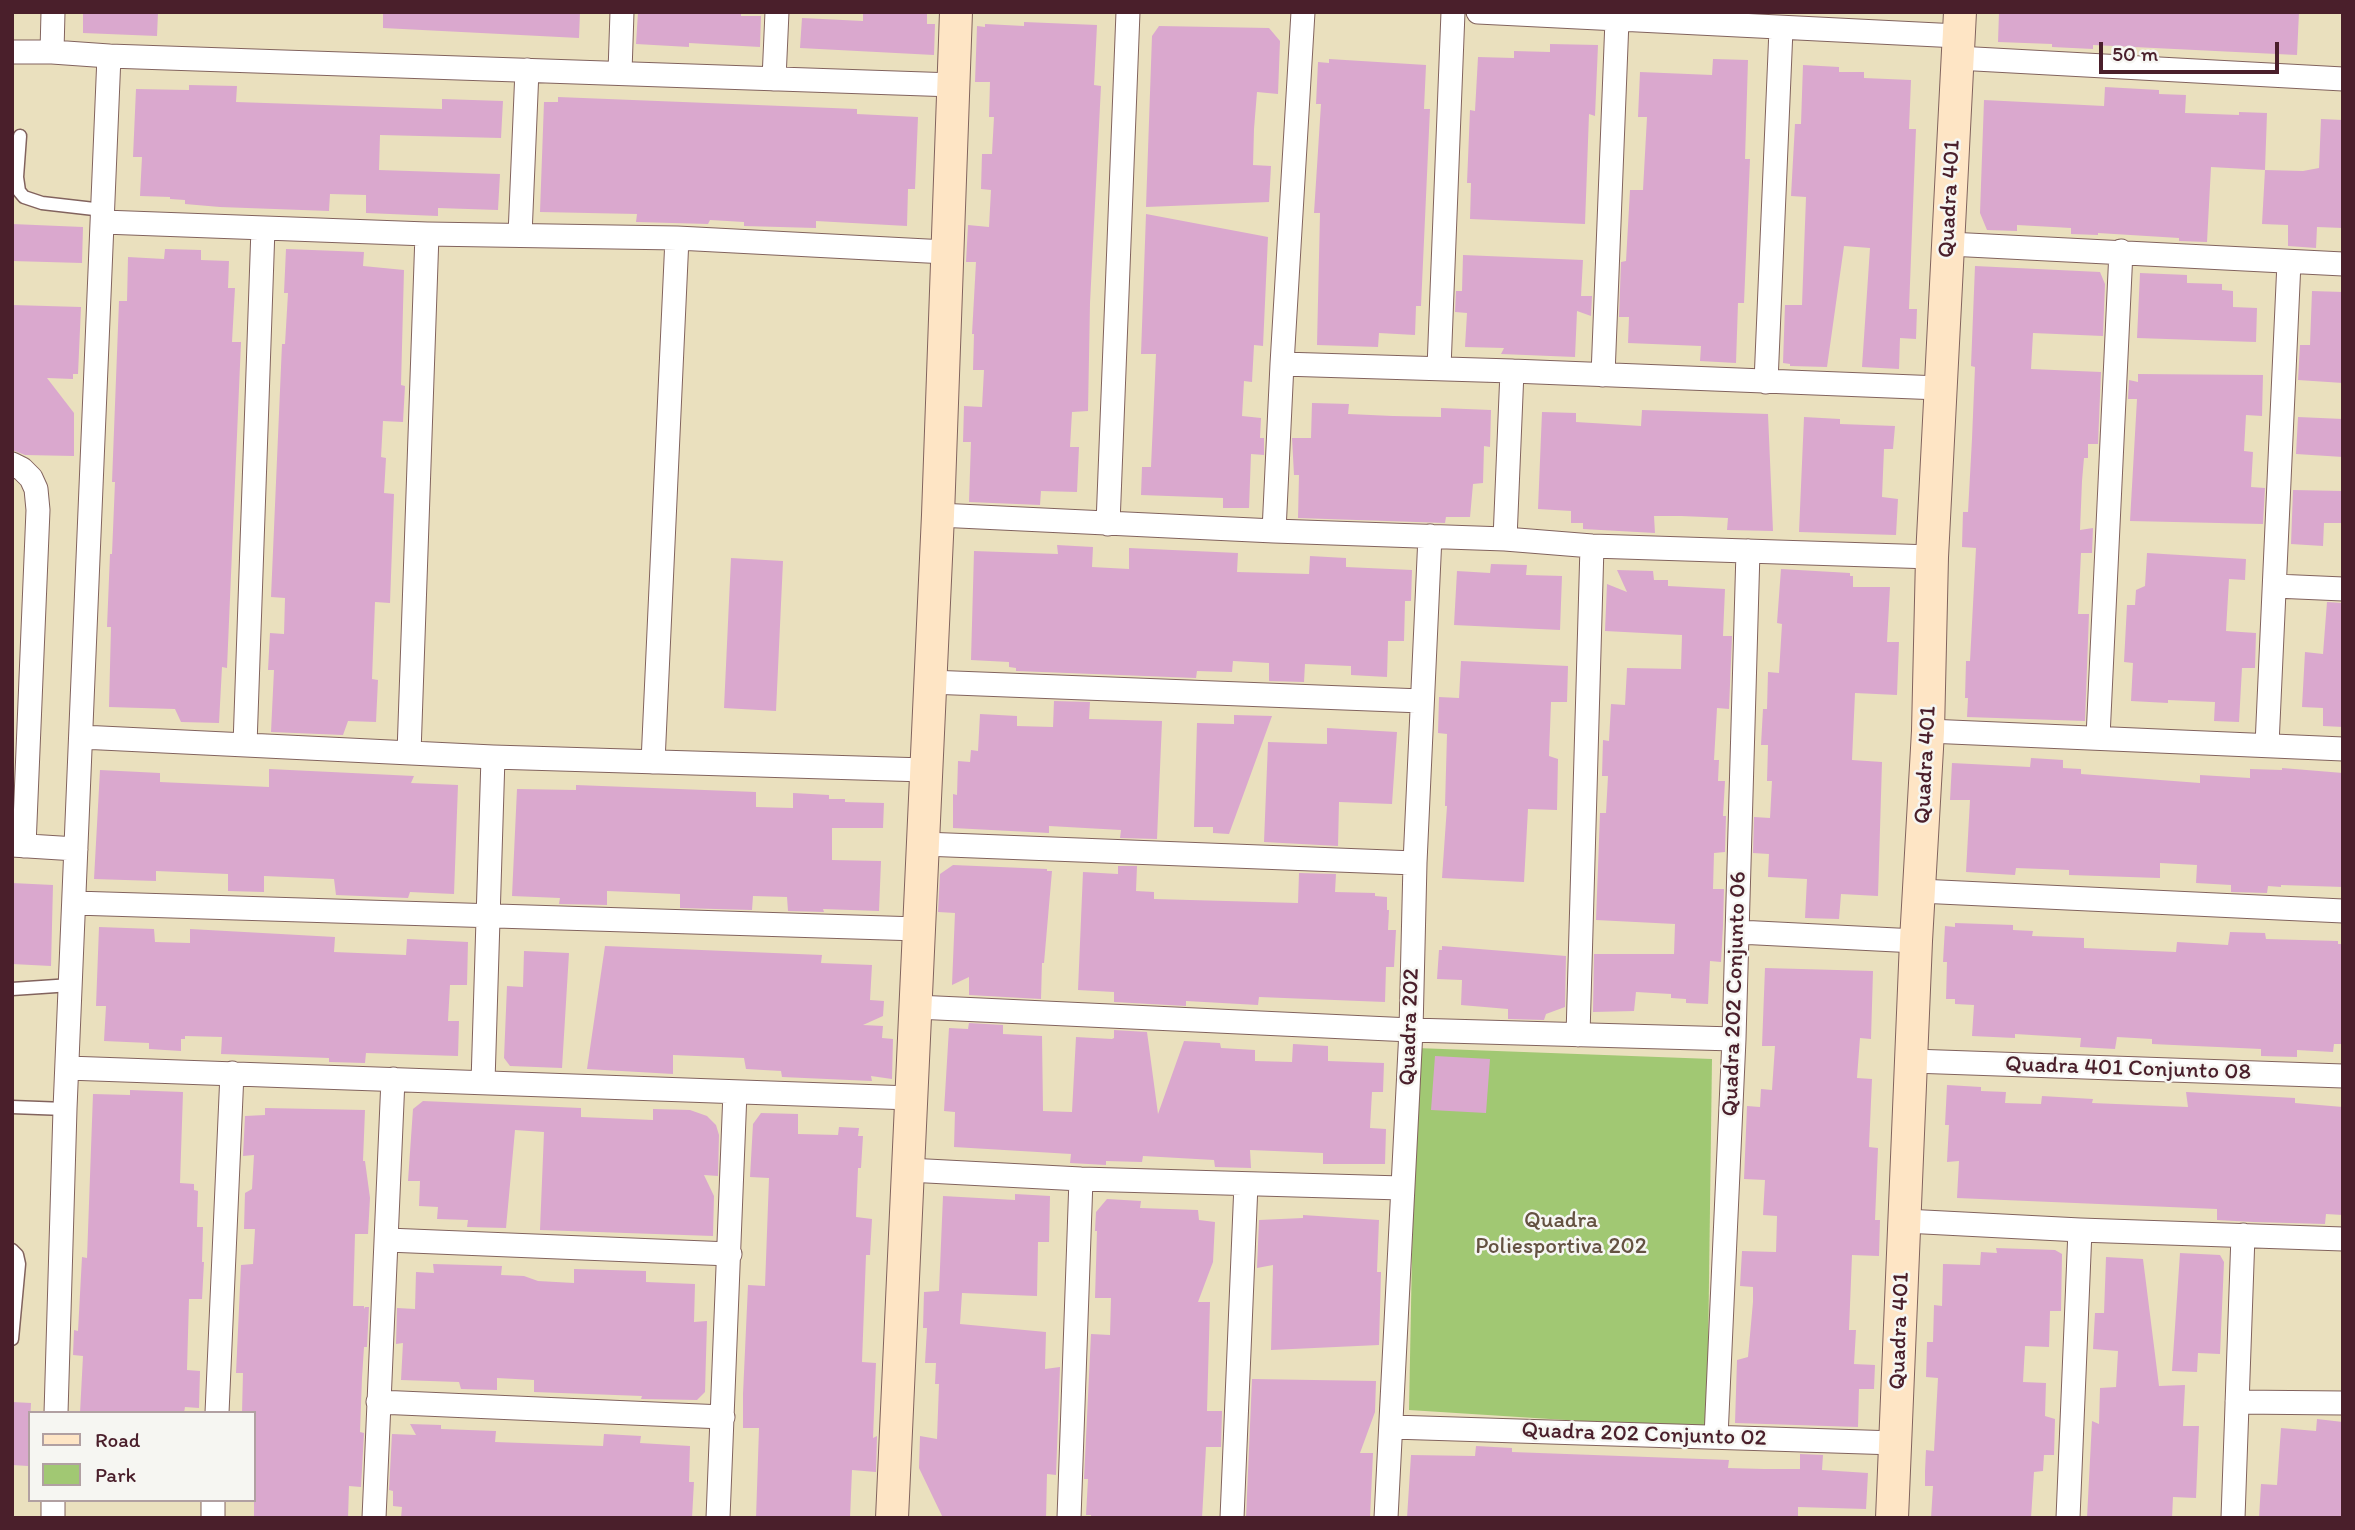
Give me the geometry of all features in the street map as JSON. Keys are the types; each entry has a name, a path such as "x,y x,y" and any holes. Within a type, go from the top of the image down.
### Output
{"street":[{"path":"52,52 53,12"},
{"path":"620,72 622,12"},
{"path":"775,79 777,12"},
{"path":"892,1518 938,515 956,12"},
{"path":"1108,524 1128,12"},
{"path":"1274,531 1303,12"},
{"path":"1439,368 1453,12"},
{"path":"1478,12 1617,20 1724,19 1781,29 1958,36 2343,79"},
{"path":"1603,375 1617,20"},
{"path":"1766,383 1781,29"},
{"name":"Quadra 401","path":"1892,1518 1916,941 1928,731 1932,557 1958,36"},
{"path":"12,52 954,85"},
{"path":"56,1411 65,1109 108,56"},
{"path":"520,234 527,70"},
{"path":"103,216 263,228 677,238 946,252"},
{"path":"245,745 263,228"},
{"path":"409,753 427,234"},
{"path":"653,762 677,238"},
{"path":"1949,244 2343,264"},
{"path":"2098,737 2121,251"},
{"path":"2267,745 2289,262"},
{"path":"1282,364 1940,388"},
{"path":"1505,539 1512,371"},
{"path":"12,464 31,478 36,489 38,510 18,845 76,849"},
{"path":"938,515 1505,539 1592,546 1932,557"},
{"name":"Quadra 202","path":"1386,1518 1411,1030 1415,863 1430,536"},
{"path":"1577,1035 1592,546"},
{"name":"Quadra 202 Conjunto 06","path":"1716,1437 1738,932 1748,551"},
{"path":"2275,586 2343,589"},
{"path":"929,682 1422,701"},
{"path":"1928,731 2343,749"},
{"path":"81,737 494,757 925,770"},
{"path":"483,1082 494,757"},
{"path":"923,844 1415,863"},
{"path":"1919,891 2343,911"},
{"path":"74,903 919,929"},
{"path":"1738,932 1916,941"},
{"path":"916,1007 1411,1030 1734,1039"},
{"name":"Quadra 401 Conjunto 08","path":"1912,1061 2343,1076"},
{"path":"67,1068 911,1098"},
{"path":"217,1411 232,1073"},
{"path":"374,1518 393,1079"},
{"path":"718,1518 735,1092"},
{"path":"908,1170 1081,1179 1402,1188"},
{"path":"1069,1518 1081,1179"},
{"path":"1231,1518 1246,1184"},
{"path":"1905,1221 2343,1239"},
{"path":"2068,1518 2080,1230"},
{"path":"2233,1518 2243,1235"},
{"path":"387,1240 730,1254"},
{"path":"378,1402 723,1417"},
{"path":"2236,1402 2343,1403"},
{"name":"Quadra 202 Conjunto 02","path":"1392,1427 1896,1443"}],"lane":[{"path":"20,136 18,177 19,191 24,198 103,216"},
{"path":"12,989 71,985"},
{"path":"12,1107 65,1109"},
{"path":"12,1250 17,1255 19,1264 12,1339"}],"green space":[{"name":"Quadra Poliesportiva 202","path":"1416,1048 1712,1059 1707,1429 1409,1410"}],"building":[{"path":"83,12 158,12 157,36 83,33"},
{"path":"383,12 580,12 579,38 383,28"},
{"path":"638,12 741,12 741,16 761,16 760,47 689,43 689,47 636,44"},
{"path":"863,12 927,12 927,24 935,24 934,55 800,48 802,18 863,21"},
{"path":"1999,12 2299,12 2297,55 2093,45 2093,49 1998,42"},
{"path":"1024,22 1097,25 1094,85 1101,86 1090,303 1088,411 1072,412 1070,447 1079,447 1077,492 1041,491 1040,505 969,502 971,442 963,442 964,406 982,407 984,370 973,370 976,262 966,262 968,225 989,227 991,190 981,189 982,154 992,154 994,117 989,117 990,82 975,82 977,26 1024,26"},
{"path":"1159,26 1269,28 1280,41 1278,94 1257,92 1254,129 1253,165 1271,166 1269,202 1146,207 1152,36"},
{"path":"1550,44 1598,45 1595,116 1589,114 1585,224 1470,219 1471,183 1467,183 1470,110 1475,111 1478,57 1514,58 1514,51 1550,52"},
{"path":"1329,59 1426,65 1424,109 1430,109 1421,306 1416,306 1415,335 1379,333 1378,347 1317,345 1320,213 1314,213 1321,104 1316,104 1318,62 1329,63"},
{"path":"1713,59 1748,60 1745,159 1750,159 1744,303 1738,303 1736,363 1700,361 1701,346 1628,343 1629,317 1619,317 1621,262 1626,261 1630,190 1643,190 1647,117 1638,117 1640,72 1712,75"},
{"path":"1803,65 1839,67 1839,72 1864,72 1864,78 1911,80 1909,129 1916,129 1909,309 1917,309 1916,339 1900,338 1899,369 1862,367 1870,248 1844,246 1827,367 1790,366 1783,363 1785,305 1802,305 1806,197 1791,196 1795,124 1801,124"},
{"path":"189,85 237,86 236,102 442,109 442,99 503,101 501,138 380,135 379,170 500,174 498,210 438,208 438,216 366,213 366,195 330,194 329,211 220,207 185,204 185,200 170,197 140,196 142,157 133,157 136,89 189,90"},
{"path":"2105,87 2159,90 2159,94 2186,95 2185,113 2267,113 2265,170 2211,167 2207,242 2098,233 2071,234 2071,228 2017,225 2017,231 1987,230 1980,213 1984,100 2104,106"},
{"path":"558,97 857,109 857,114 918,117 915,189 908,189 907,226 816,221 816,228 744,226 744,222 710,220 708,224 636,222 637,214 540,212 544,102 558,102"},
{"path":"2321,119 2343,120 2343,228 2317,227 2316,248 2288,246 2288,225 2262,224 2265,170 2303,171 2319,168"},
{"path":"1146,214 1268,237 1263,346 1254,345 1252,382 1244,381 1242,416 1261,418 1260,438 1264,438 1264,455 1251,454 1249,508 1223,508 1223,498 1141,495 1142,467 1151,467 1156,354 1141,354"},
{"path":"12,224 83,227 82,263 12,261"},
{"path":"165,249 201,250 201,260 229,261 228,288 235,288 232,342 241,342 227,668 222,667 219,723 181,722 175,709 109,707 111,627 107,627 115,482 112,482 119,301 127,301 128,257 164,259"},
{"path":"286,249 364,252 363,266 404,270 401,385 405,386 403,422 383,421 381,457 386,458 384,493 394,494 390,603 375,602 372,679 378,680 376,722 348,721 343,735 271,732 274,670 268,670 270,633 284,634 285,598 271,597 282,344 285,344 288,293 284,293"},
{"path":"1463,255 1583,260 1581,296 1592,296 1591,316 1577,311 1575,357 1501,354 1504,348 1465,347 1467,313 1455,312 1456,291 1462,291"},
{"path":"1975,266 2100,272 2105,284 2103,336 2033,333 2031,369 2101,372 2098,444 2088,444 2088,458 2084,458 2082,481 2080,530 2093,528 2092,553 2081,553 2078,614 2089,614 2085,721 1967,717 1966,661 1970,661 1976,548 1962,547 1963,512 1968,512 1972,439 1975,367 1971,366"},
{"path":"2140,273 2187,275 2187,283 2222,284 2222,290 2233,291 2233,307 2257,308 2256,342 2137,338"},
{"path":"2312,291 2343,292 2343,383 2298,380 2300,345 2310,345"},
{"path":"12,305 81,307 78,374 73,374 73,379 47,378 74,413 74,456 25,455 12,450"},
{"path":"2138,374 2263,375 2262,416 2246,415 2244,451 2253,452 2251,487 2265,488 2263,524 2130,521 2137,399 2128,399 2129,380 2138,382"},
{"path":"1312,403 1349,404 1348,414 1393,416 1441,417 1441,408 1491,410 1490,447 1484,446 1483,483 1473,484 1470,517 1446,517 1445,523 1298,518 1299,475 1294,475 1292,438 1311,438"},
{"path":"1642,410 1768,414 1773,531 1727,530 1728,518 1681,516 1654,516 1655,533 1583,529 1583,523 1571,523 1571,511 1538,509 1542,412 1576,413 1576,422 1641,426"},
{"path":"1804,417 1840,419 1840,424 1895,426 1893,449 1884,449 1882,497 1898,499 1896,535 1799,532"},
{"path":"2298,417 2343,419 2343,457 2296,454"},
{"path":"2293,490 2343,491 2343,523 2324,523 2323,546 2291,544"},
{"path":"1057,545 1093,547 1092,567 1129,569 1129,548 1238,553 1237,572 1309,574 1310,556 1346,558 1346,567 1412,570 1411,601 1405,601 1404,641 1388,641 1387,677 1351,675 1351,666 1305,664 1304,682 1269,681 1269,663 1233,661 1232,672 1197,671 1196,678 1016,671 1016,668 1009,667 1009,662 971,660 974,551 1058,554"},
{"path":"2147,553 2246,559 2245,580 2229,579 2226,631 2256,633 2255,668 2242,668 2239,722 2214,721 2215,702 2131,701 2133,663 2124,662 2127,605 2135,605 2136,590 2145,586"},
{"path":"731,558 783,561 776,711 724,708"},
{"path":"1491,564 1527,565 1526,575 1562,576 1560,630 1454,625 1457,571 1490,573"},
{"path":"1781,569 1850,573 1850,576 1853,576 1853,587 1890,587 1887,642 1899,642 1897,695 1855,693 1852,760 1882,762 1878,896 1841,894 1839,919 1805,918 1807,879 1768,877 1769,854 1753,853 1754,817 1770,818 1772,781 1767,781 1768,745 1761,745 1763,709 1767,709 1768,672 1779,673 1782,624 1777,623"},
{"path":"1617,570 1653,571 1654,580 1668,580 1668,586 1725,589 1723,636 1732,636 1729,709 1717,708 1714,760 1719,760 1718,781 1725,781 1725,852 1714,853 1713,889 1724,889 1723,926 1721,962 1710,961 1708,1004 1686,1003 1686,999 1671,998 1671,994 1636,992 1634,1011 1593,1012 1594,954 1674,954 1675,924 1596,920 1600,813 1606,813 1608,776 1602,776 1603,740 1609,741 1611,704 1625,705 1627,668 1681,669 1682,635 1605,631 1607,584 1627,592"},
{"path":"2327,602 2343,603 2343,727 2323,726 2323,708 2302,707 2305,652 2323,654"},
{"path":"1461,661 1568,666 1567,702 1551,702 1549,756 1558,759 1557,810 1528,809 1524,882 1442,878 1447,806 1447,734 1438,733 1439,697 1459,698"},
{"path":"1054,701 1090,702 1089,719 1162,721 1157,839 1120,838 1121,830 1049,826 1049,833 953,828 953,794 957,795 958,761 970,762 971,750 978,751 980,714 1017,716 1017,726 1053,727"},
{"path":"1234,715 1272,716 1229,834 1213,833 1213,827 1194,827 1197,723 1234,724"},
{"path":"1327,728 1397,732 1392,804 1339,802 1338,846 1264,842 1268,742 1327,744"},
{"path":"2031,758 2063,760 2063,768 2081,769 2081,774 2200,783 2200,775 2250,778 2250,769 2282,768 2343,773 2343,887 2281,885 2268,886 2267,893 2231,892 2231,885 2196,883 2197,865 2160,863 2160,878 2069,875 2069,870 2016,868 2015,875 1966,872 1970,800 1950,800 1952,763 2030,767"},
{"path":"269,769 414,776 411,783 458,785 454,894 410,892 408,898 336,895 334,879 264,876 264,892 228,891 228,874 156,871 156,881 94,879 100,770 160,773 160,782 269,787"},
{"path":"576,785 756,792 756,807 793,808 793,793 829,795 829,799 845,799 845,802 884,803 883,828 832,828 832,860 881,861 879,911 788,911 787,897 753,896 752,910 680,908 680,894 607,891 607,905 559,904 560,898 512,896 517,789 576,790"},
{"path":"953,865 1052,871 1041,999 969,995 969,977 952,985 955,913 938,912 940,874"},
{"path":"1118,866 1137,866 1136,891 1154,892 1154,899 1298,903 1299,873 1336,874 1335,892 1375,893 1375,896 1387,897 1388,930 1396,930 1394,967 1386,967 1385,1002 1259,997 1258,1005 1186,1001 1186,1006 1114,1002 1114,992 1078,990 1083,872 1118,874"},
{"path":"12,883 53,885 51,966 12,964"},
{"path":"1955,923 2013,925 2013,930 2033,931 2032,936 2084,938 2084,948 2176,952 2177,942 2228,945 2230,932 2265,933 2266,939 2338,941 2338,944 2343,944 2343,1044 2334,1044 2333,1052 2297,1050 2297,1057 2261,1056 2261,1049 2152,1044 2152,1039 2117,1037 2115,1049 2080,1047 2081,1038 2015,1034 2015,1038 1972,1036 1974,1005 1955,1004 1955,999 1946,999 1947,962 1943,962 1945,926 1955,927"},
{"path":"99,927 154,929 155,942 190,943 190,929 335,937 334,952 406,955 407,939 468,942 467,985 450,985 448,1021 459,1021 458,1056 366,1053 365,1063 329,1062 329,1058 221,1054 222,1037 185,1036 185,1039 181,1039 181,1051 149,1049 149,1043 104,1041 106,1006 96,1006"},
{"path":"605,946 822,955 821,963 872,965 870,1000 884,1001 883,1016 863,1025 883,1026 882,1038 893,1039 892,1079 871,1076 872,1081 782,1077 781,1071 746,1069 744,1058 673,1055 673,1074 587,1069"},
{"path":"1442,946 1566,956 1565,1007 1546,1014 1544,1020 1508,1019 1508,1009 1461,1005 1462,980 1437,979 1439,950 1442,950"},
{"path":"524,951 569,953 562,1068 510,1066 504,1058 507,986 523,987"},
{"path":"1765,968 1873,971 1871,1039 1860,1038 1857,1078 1872,1079 1869,1147 1878,1148 1875,1220 1880,1220 1879,1256 1852,1255 1849,1330 1856,1330 1854,1364 1875,1365 1874,1389 1859,1389 1858,1427 1735,1423 1737,1360 1748,1357 1753,1302 1753,1287 1740,1286 1742,1251 1776,1252 1777,1216 1763,1215 1765,1180 1744,1179 1747,1106 1760,1107 1761,1089 1772,1090 1775,1046 1762,1046"},
{"path":"969,1023 1003,1025 1003,1034 1042,1036 1043,1111 1072,1112 1076,1037 1112,1039 1114,1030 1147,1032 1158,1114 1184,1041 1220,1043 1221,1048 1255,1050 1255,1061 1292,1062 1293,1044 1328,1046 1328,1061 1384,1063 1383,1092 1372,1092 1370,1128 1386,1129 1385,1164 1323,1164 1323,1153 1250,1150 1251,1168 1215,1167 1214,1160 1143,1156 1142,1162 1106,1161 1106,1165 1070,1163 1071,1154 954,1147 955,1112 944,1111 949,1028 968,1029"},
{"path":"1435,1056 1490,1059 1486,1113 1431,1110"},
{"path":"1947,1085 2006,1092 2005,1103 2041,1104 2042,1096 2093,1099 2092,1103 2188,1107 2186,1092 2295,1098 2295,1103 2343,1107 2343,1215 2326,1214 2325,1224 2253,1222 2217,1220 2217,1209 1957,1198 1959,1161 1947,1162"},
{"path":"130,1090 183,1092 180,1183 194,1184 194,1190 198,1191 197,1227 203,1227 204,1262 202,1299 189,1299 187,1370 200,1371 199,1408 185,1407 184,1411 80,1411 83,1356 73,1355 74,1330 78,1331 82,1257 87,1258 93,1094 130,1095"},
{"path":"423,1101 581,1108 581,1117 653,1120 653,1109 690,1110 707,1116 716,1125 719,1135 718,1176 704,1175 714,1196 713,1236 540,1230 544,1132 515,1130 506,1228 467,1227 468,1220 437,1219 438,1207 419,1206 420,1181 408,1181 413,1109"},
{"path":"265,1108 365,1110 363,1161 370,1198 368,1234 355,1234 353,1306 364,1306 364,1309 369,1307 362,1378 360,1432 364,1433 361,1487 349,1486 348,1518 254,1518 256,1411 242,1411 243,1373 236,1373 241,1265 253,1264 255,1229 244,1229 245,1193 252,1189 254,1155 243,1156 245,1116 265,1115"},
{"path":"761,1113 798,1114 798,1134 838,1135 839,1127 859,1128 858,1136 863,1136 861,1168 858,1168 856,1217 872,1219 870,1255 866,1255 862,1362 876,1363 873,1438 877,1436 876,1472 852,1470 850,1518 756,1518 759,1428 743,1428 743,1394 748,1285 765,1286 769,1178 750,1177 753,1124"},
{"path":"1015,1194 1050,1196 1049,1242 1038,1242 1037,1296 962,1293 960,1324 1046,1332 1045,1369 1060,1367 1056,1475 1047,1474 1046,1518 943,1518 919,1468 920,1436 937,1439 939,1384 935,1384 936,1363 925,1363 927,1328 923,1328 924,1292 939,1291 943,1196 1015,1200"},
{"path":"1107,1199 1141,1201 1140,1208 1198,1210 1199,1220 1215,1222 1213,1262 1198,1302 1210,1302 1207,1411 1222,1411 1221,1447 1206,1447 1202,1518 1091,1518 1091,1515 1086,1515 1088,1479 1084,1479 1091,1334 1110,1335 1111,1298 1095,1298 1096,1212"},
{"path":"1303,1215 1379,1220 1379,1345 1271,1350 1273,1265 1257,1268 1259,1220 1303,1218"},
{"path":"1996,1248 2055,1250 2062,1254 2061,1311 2050,1311 2049,1347 2025,1346 2023,1382 2046,1383 2045,1416 2055,1419 2054,1455 2044,1455 2043,1471 2034,1472 2031,1518 1931,1518 1933,1486 1925,1486 1926,1450 1934,1451 1938,1378 1926,1377 1927,1342 1933,1342 1934,1305 1942,1306 1943,1264 1980,1265 1981,1252 1997,1253"},
{"path":"2180,1253 2220,1255 2224,1262 2220,1354 2198,1353 2197,1372 2172,1371"},
{"path":"2106,1257 2143,1259 2159,1386 2185,1385 2183,1426 2199,1426 2196,1498 2173,1497 2172,1518 2087,1518 2092,1421 2099,1424 2100,1388 2116,1387 2118,1351 2093,1349 2095,1313 2104,1313"},
{"path":"433,1264 502,1266 501,1275 574,1283 574,1269 646,1271 646,1282 695,1284 694,1322 707,1321 705,1392 697,1400 641,1399 642,1396 534,1392 534,1380 497,1378 497,1390 461,1389 459,1382 401,1380 403,1343 396,1344 397,1308 415,1309 416,1272 434,1273"},
{"path":"1252,1379 1376,1381 1375,1412 1360,1453 1373,1453 1370,1518 1246,1518"},
{"path":"12,1402 31,1403 31,1411 28,1411 28,1466 12,1465"},
{"path":"2317,1419 2343,1422 2343,1518 2259,1518 2261,1484 2277,1485 2281,1428 2316,1431"},
{"path":"410,1424 441,1425 441,1429 496,1431 495,1442 603,1446 604,1434 641,1436 640,1443 690,1446 689,1482 694,1482 692,1518 401,1518 402,1507 393,1506 393,1491 389,1490 392,1434 416,1435"},
{"path":"1476,1446 1512,1448 1512,1452 1729,1460 1728,1468 1764,1469 1800,1469 1800,1454 1823,1455 1822,1470 1868,1473 1866,1509 1798,1507 1798,1518 1407,1518 1411,1455 1475,1456"}]}
